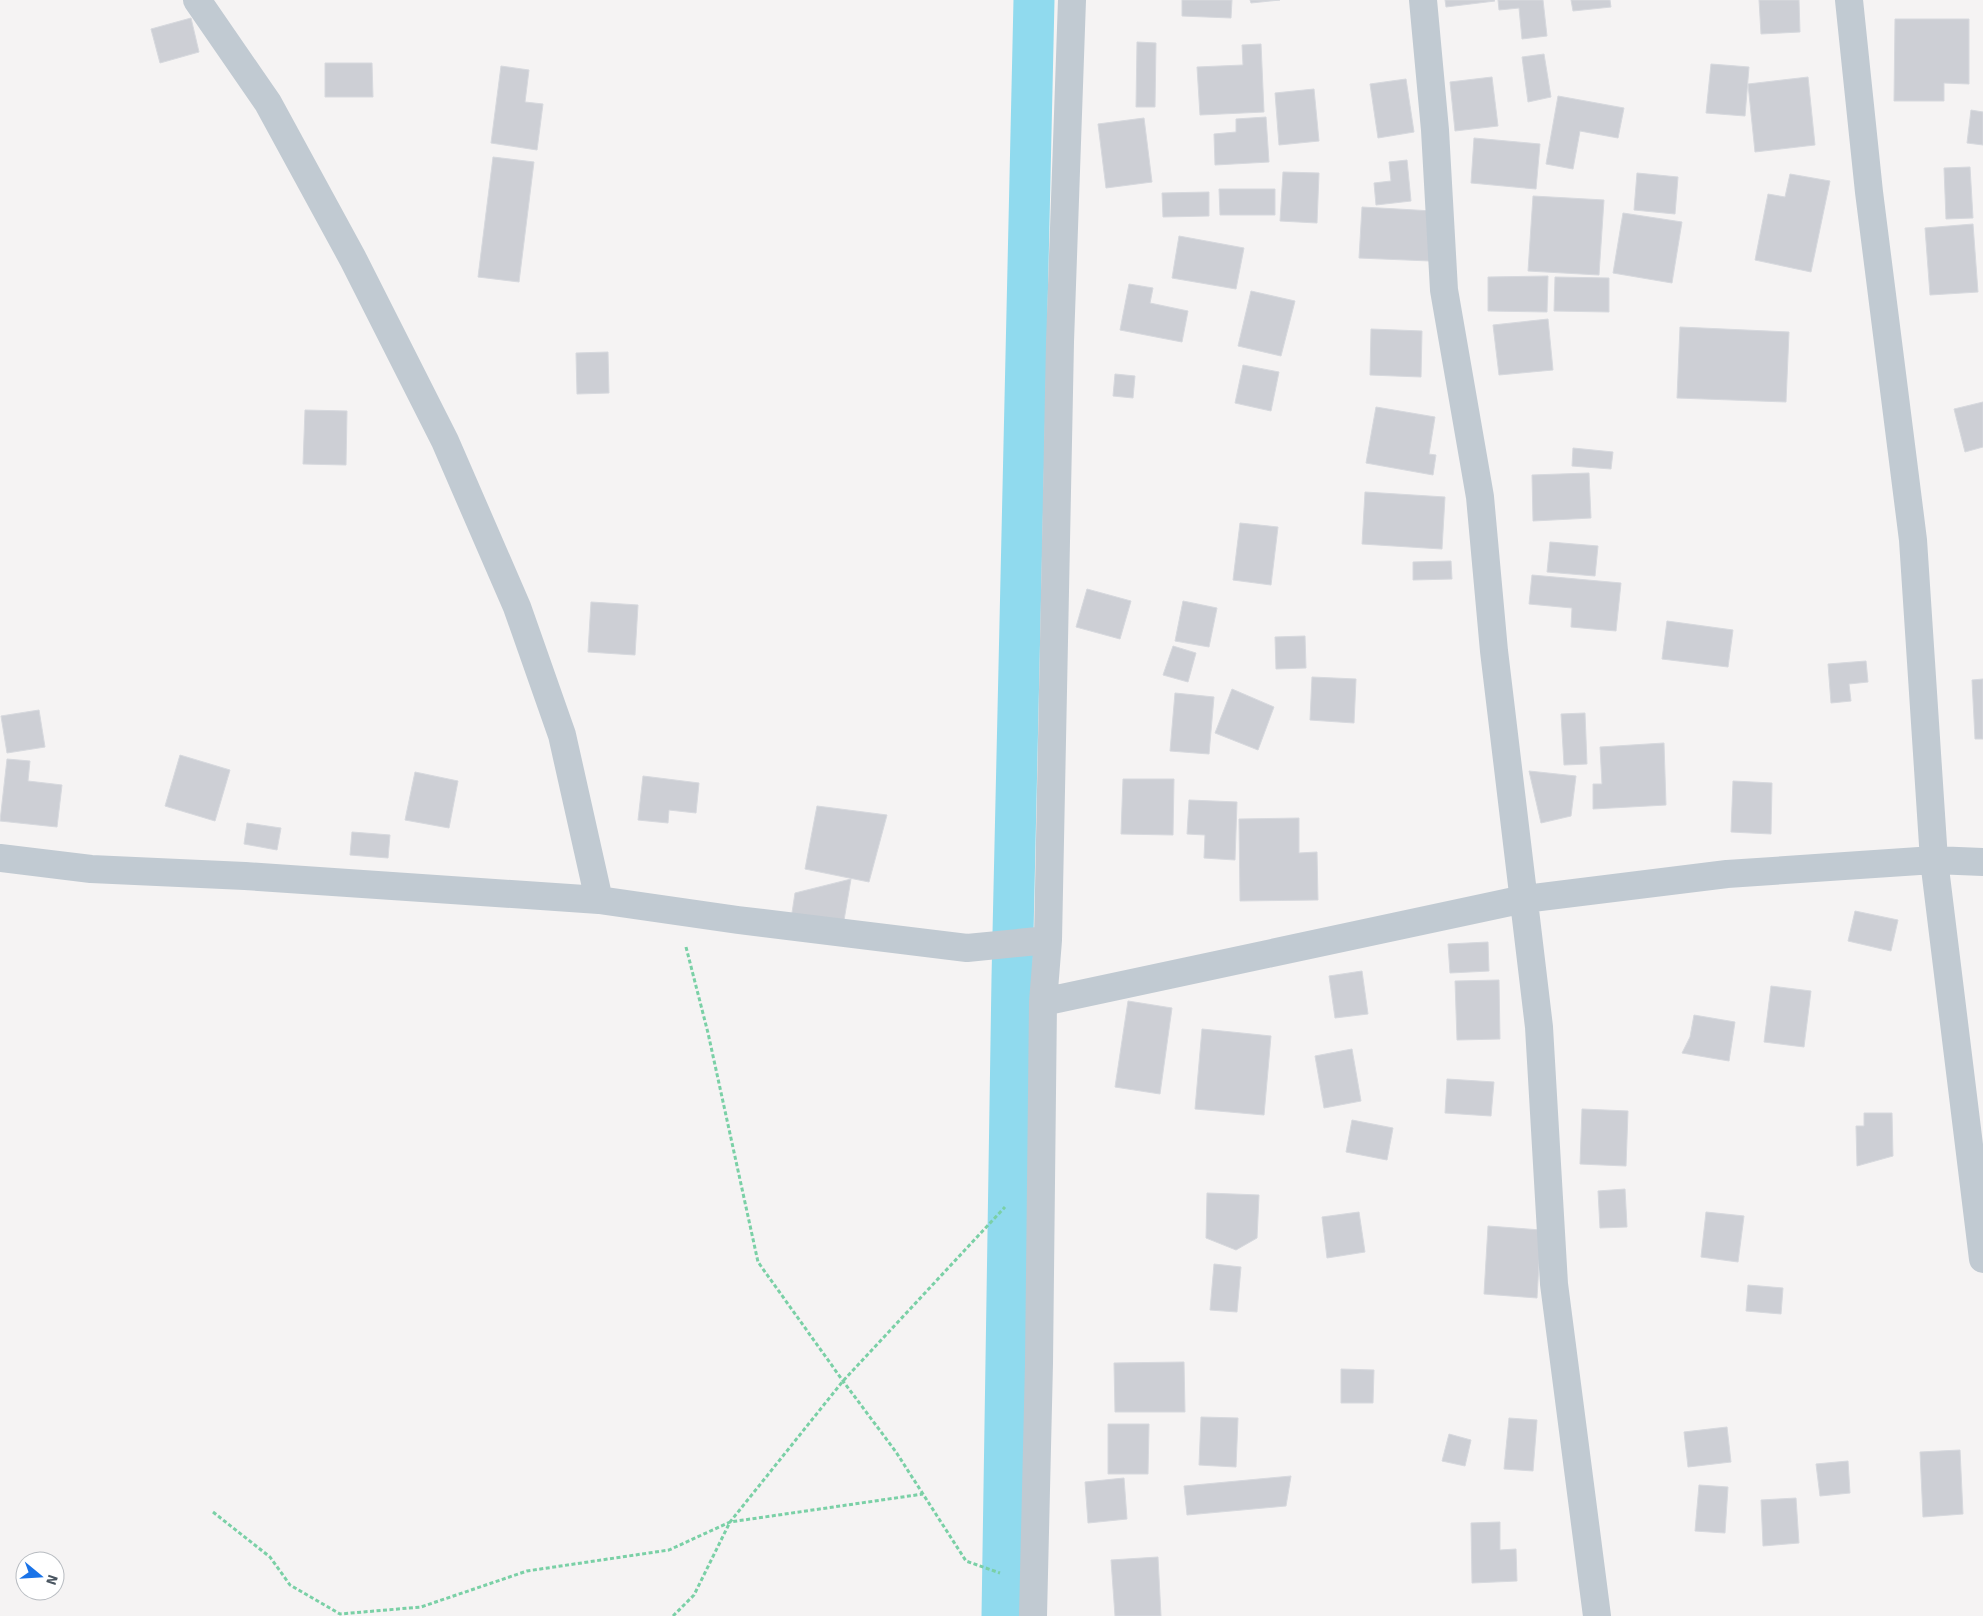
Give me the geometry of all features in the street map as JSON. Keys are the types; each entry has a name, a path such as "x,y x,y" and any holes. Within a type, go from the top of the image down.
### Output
{"street":[{"path":"197,0 268,103 353,258 445,441 517,607 562,735 599,900"},
{"path":"1033,1616 1042,1168 1043,1002 1048,940 1060,342 1072,0"},
{"path":"1423,0 1435,130 1444,290 1480,497 1494,652 1539,1027 1554,1284 1597,1616"},
{"path":"1849,0 1869,192 1913,540 1934,860 1978,1174 1983,1259"},
{"path":"0,858 91,870 245,876 599,900 967,948 1048,940"},
{"path":"1043,1002 1524,899 1727,874 1934,860 1983,862"}],"path":[{"path":"677,910 708,1033 758,1262 896,1452 966,1561 1034,1584"},
{"path":"673,1616 694,1595 730,1522 843,1381 1042,1168"},
{"path":"213,1512 270,1557 290,1586 340,1614 421,1606 527,1571 669,1550 730,1522 923,1494"}],"building":[{"path":"1182,0 1232,0 1231,18 1182,16"},
{"path":"1250,0 1280,0 1251,3"},
{"path":"1445,0 1494,0 1495,1 1446,7"},
{"path":"1498,0 1543,0 1547,36 1522,39 1519,8 1499,10"},
{"path":"1571,0 1610,0 1611,7 1573,11"},
{"path":"1759,0 1799,0 1800,32 1761,34"},
{"path":"191,18 199,52 160,63 151,29"},
{"path":"1895,19 1969,19 1969,84 1944,83 1944,101 1894,101"},
{"path":"1137,42 1156,43 1155,107 1136,107"},
{"path":"1261,44 1264,112 1200,115 1197,67 1243,65 1242,45"},
{"path":"1544,54 1551,97 1528,102 1522,57"},
{"path":"325,63 372,63 373,97 325,97"},
{"path":"1711,64 1749,67 1745,116 1706,113"},
{"path":"501,66 529,70 525,102 543,104 537,150 491,143"},
{"path":"1492,77 1498,126 1455,131 1450,82"},
{"path":"1808,77 1815,145 1755,152 1748,84"},
{"path":"1406,79 1414,132 1378,138 1370,84"},
{"path":"1314,89 1319,141 1279,145 1275,93"},
{"path":"1558,96 1624,108 1618,138 1580,131 1573,169 1546,164"},
{"path":"1971,110 1983,112 1983,145 1967,143"},
{"path":"1266,117 1269,162 1215,165 1214,134 1236,132 1236,119"},
{"path":"1144,118 1152,182 1106,188 1098,124"},
{"path":"1474,138 1540,144 1536,189 1471,183"},
{"path":"493,157 534,162 519,282 478,277"},
{"path":"1407,160 1411,201 1376,205 1374,183 1391,181 1389,162"},
{"path":"1970,167 1973,218 1946,219 1944,168"},
{"path":"1283,172 1319,173 1317,223 1280,221"},
{"path":"1637,173 1678,177 1675,214 1634,210"},
{"path":"1790,174 1830,181 1811,272 1755,260 1768,194 1785,197"},
{"path":"1219,189 1275,189 1275,215 1220,215"},
{"path":"1209,192 1209,216 1163,217 1162,193"},
{"path":"1533,196 1604,200 1599,275 1528,271"},
{"path":"1362,207 1433,211 1430,261 1359,258"},
{"path":"1623,213 1682,222 1672,283 1613,273"},
{"path":"1973,224 1978,292 1930,295 1925,228"},
{"path":"1179,236 1244,248 1236,289 1172,278"},
{"path":"1548,276 1547,312 1488,311 1488,277"},
{"path":"1555,277 1609,278 1609,312 1554,311"},
{"path":"1129,284 1153,288 1150,303 1188,311 1182,342 1120,330"},
{"path":"1251,291 1295,301 1281,356 1238,346"},
{"path":"1548,319 1553,370 1499,375 1493,325"},
{"path":"1680,327 1789,332 1786,402 1677,398"},
{"path":"1371,329 1422,331 1421,377 1370,375"},
{"path":"608,352 609,393 577,394 576,353"},
{"path":"1243,365 1279,372 1271,411 1235,403"},
{"path":"1115,374 1135,376 1133,398 1113,396"},
{"path":"1983,402 1983,447 1965,452 1954,409"},
{"path":"1376,407 1435,417 1429,454 1436,455 1433,475 1366,463"},
{"path":"305,410 347,411 346,465 303,464"},
{"path":"1573,448 1613,452 1611,469 1572,466"},
{"path":"1589,473 1591,518 1533,521 1532,475"},
{"path":"1365,492 1445,497 1442,549 1362,544"},
{"path":"1240,523 1278,527 1271,585 1233,580"},
{"path":"1550,542 1598,546 1595,576 1547,572"},
{"path":"1451,561 1452,579 1413,580 1413,562"},
{"path":"1532,575 1621,583 1616,631 1571,627 1572,608 1529,604"},
{"path":"1087,589 1131,601 1120,639 1076,627"},
{"path":"1183,601 1217,608 1209,647 1175,641"},
{"path":"591,602 638,605 635,655 588,652"},
{"path":"1667,621 1733,630 1728,667 1662,659"},
{"path":"1305,636 1306,668 1276,669 1275,637"},
{"path":"1173,646 1196,653 1188,682 1163,675"},
{"path":"1866,661 1868,682 1849,684 1851,701 1831,703 1828,664"},
{"path":"1312,677 1356,679 1354,723 1310,720"},
{"path":"1983,679 1983,739 1975,739 1972,680"},
{"path":"1232,689 1274,707 1258,750 1215,733"},
{"path":"1175,693 1214,697 1209,754 1170,751"},
{"path":"39,710 45,747 7,753 1,716"},
{"path":"1585,713 1587,764 1564,765 1561,714"},
{"path":"1664,743 1666,805 1593,809 1593,784 1602,784 1600,747"},
{"path":"180,755 230,770 215,821 165,806"},
{"path":"7,759 30,761 28,781 62,785 57,827 0,821"},
{"path":"1529,771 1576,776 1571,816 1541,823"},
{"path":"415,772 458,781 449,828 405,820"},
{"path":"643,776 699,783 696,813 669,810 668,823 638,820"},
{"path":"1123,779 1174,779 1173,835 1121,834"},
{"path":"1733,781 1772,783 1771,834 1731,832"},
{"path":"1189,800 1237,802 1235,860 1204,858 1205,835 1187,834"},
{"path":"817,806 887,815 869,882 805,869"},
{"path":"1299,818 1299,853 1317,852 1318,900 1240,901 1239,819"},
{"path":"247,823 281,828 277,850 244,844"},
{"path":"352,832 390,835 388,858 350,855"},
{"path":"851,879 842,932 790,926 795,893"},
{"path":"1855,911 1898,920 1891,951 1848,941"},
{"path":"1488,942 1489,971 1450,973 1448,944"},
{"path":"1362,971 1368,1014 1335,1018 1329,976"},
{"path":"1499,980 1500,1039 1457,1040 1455,981"},
{"path":"1771,986 1811,991 1804,1047 1764,1042"},
{"path":"1128,1001 1172,1008 1160,1094 1115,1087"},
{"path":"1694,1015 1735,1022 1729,1061 1682,1053 1690,1037"},
{"path":"1202,1029 1271,1036 1264,1115 1195,1109"},
{"path":"1352,1049 1361,1101 1324,1108 1315,1056"},
{"path":"1447,1079 1494,1082 1491,1116 1445,1113"},
{"path":"1582,1109 1628,1111 1626,1166 1580,1164"},
{"path":"1864,1113 1892,1113 1893,1156 1857,1166 1856,1126 1864,1126"},
{"path":"1352,1120 1393,1128 1387,1160 1346,1152"},
{"path":"1625,1189 1627,1227 1600,1228 1598,1191"},
{"path":"1207,1193 1259,1195 1257,1238 1236,1250 1206,1238"},
{"path":"1359,1212 1365,1252 1327,1258 1322,1217"},
{"path":"1706,1212 1744,1216 1738,1262 1701,1257"},
{"path":"1488,1226 1541,1230 1537,1298 1484,1294"},
{"path":"1214,1264 1241,1267 1237,1312 1210,1310"},
{"path":"1748,1285 1783,1288 1781,1314 1746,1311"},
{"path":"1184,1362 1185,1412 1115,1412 1114,1363"},
{"path":"1341,1369 1374,1370 1373,1403 1341,1403"},
{"path":"1201,1417 1238,1418 1236,1467 1199,1465"},
{"path":"1509,1418 1537,1420 1533,1471 1504,1469"},
{"path":"1108,1424 1149,1424 1148,1474 1108,1474"},
{"path":"1727,1427 1731,1462 1688,1467 1684,1432"},
{"path":"1449,1434 1471,1440 1465,1466 1442,1461"},
{"path":"1960,1450 1963,1514 1923,1517 1920,1452"},
{"path":"1848,1461 1850,1493 1820,1496 1816,1464"},
{"path":"1291,1476 1286,1506 1187,1515 1184,1486"},
{"path":"1124,1478 1127,1519 1088,1523 1085,1482"},
{"path":"1699,1485 1728,1487 1725,1533 1695,1531"},
{"path":"1796,1498 1799,1543 1763,1546 1761,1500"},
{"path":"1500,1522 1500,1550 1516,1549 1517,1581 1472,1583 1471,1523"},
{"path":"1158,1557 1161,1616 1115,1616 1111,1560"}],"waterway":[{"path":"1002,1616 1012,978 1034,0"}]}
